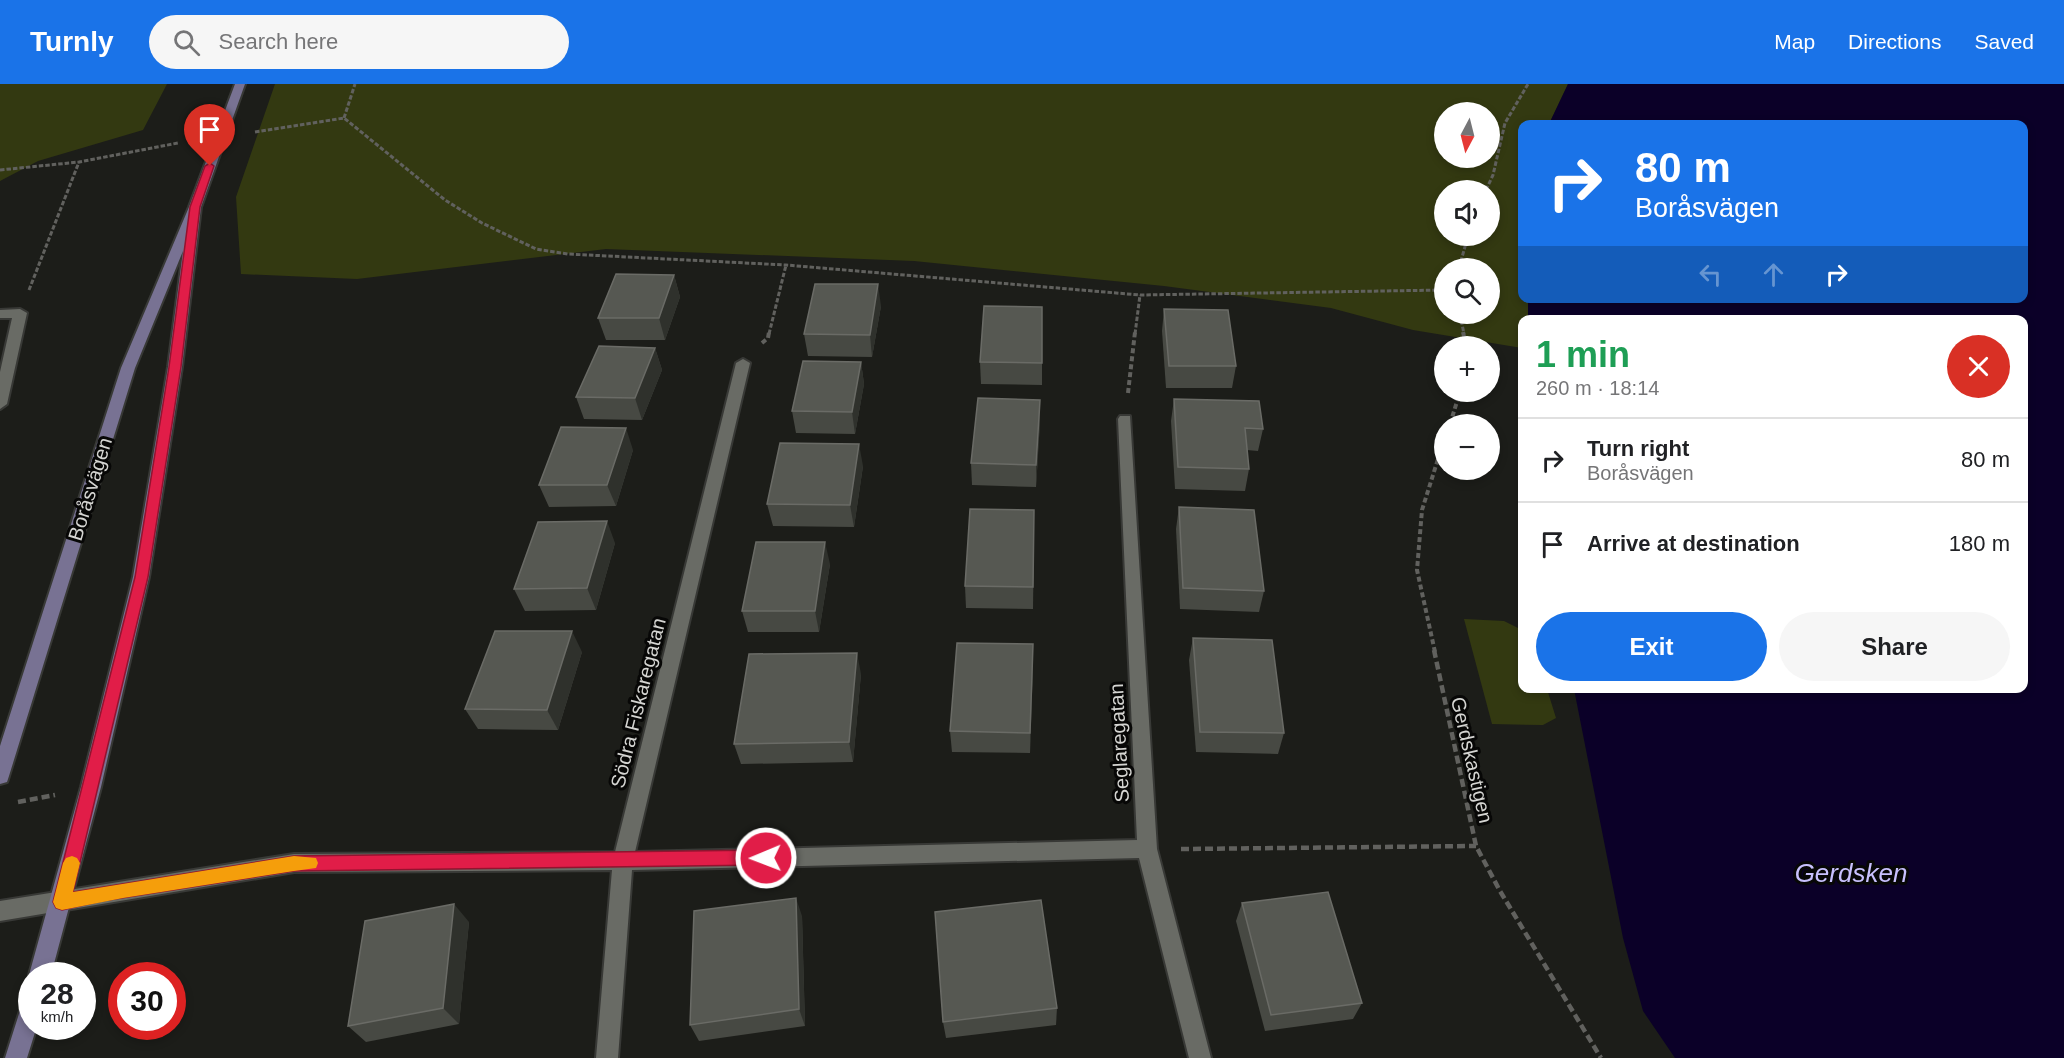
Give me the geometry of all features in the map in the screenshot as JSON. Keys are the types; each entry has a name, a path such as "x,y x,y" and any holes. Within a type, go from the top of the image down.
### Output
{"main road":[{"name":"Boråsvägen","path":"0,776 128,368 195,207 240,84"},
{"name":"Boråsvägen","path":"44,962 62,902 91,787 141,577 175,367 195,207"},
{"path":"16,1058 22,1040"}],"street":[{"path":"0,314 20,313 0,404"},
{"name":"Södra Fiskaregatan","path":"606,1058 623,861 743,363"},
{"name":"Seglaregatan","path":"1125,419 1147,849 1200,1058"},
{"path":"0,911 294,863 623,861 1147,849"}],"path":[{"path":"344,118 355,84"},
{"path":"1491,180 1505,123 1528,84"},
{"path":"255,132 344,118 445,200 482,223 536,249 568,254 786,265 1140,295 1434,290"},
{"path":"0,170 79,162 178,143"},
{"path":"20,313 79,162"},
{"path":"743,363 768,338 786,265"},
{"path":"1125,419 1140,295"},
{"name":"Gerdskastigen","path":"1434,472 1422,510 1417,570 1476,846 1500,891 1601,1058"},
{"path":"11,803 91,787"},
{"path":"1147,849 1476,846"}],"green space":[{"path":"0,84 167,84 143,130 38,161 0,181"},
{"path":"275,84 1568,84 1551,120 1518,120 1518,303 1528,303 1528,315 1518,315 1518,347 1500,344 1500,336 1449,336 1413,330 1331,308 1164,286 914,261 606,249 357,279 241,274 236,197"},
{"path":"1464,619 1504,621 1518,628 1518,693 1548,693 1556,718 1543,725 1492,724"}],"water":[{"name":"Gerdsken","path":"1568,84 2064,84 2064,1058 1675,1058 1643,1011 1623,938 1575,693 2028,693 2028,315 1528,315 1528,303 2028,303 2028,120 1551,120"}],"building":[{"path":"616,274 674,275 659,318 598,318"},
{"path":"815,284 878,284 870,335 804,334"},
{"path":"984,306 1042,307 1042,363 980,362"},
{"path":"1164,309 1228,310 1236,366 1169,366"},
{"path":"599,346 655,348 635,398 576,397"},
{"path":"803,361 861,362 852,412 792,411"},
{"path":"978,398 1040,400 1036,465 971,463"},
{"path":"1174,399 1259,401 1263,429 1245,428 1249,469 1178,467"},
{"path":"561,427 626,428 607,485 539,485"},
{"path":"780,443 859,444 850,505 767,504"},
{"path":"1179,507 1254,510 1264,591 1183,588"},
{"path":"970,509 1034,510 1033,587 965,586"},
{"path":"607,521 587,588 514,589 538,522"},
{"path":"756,542 825,542 815,611 742,611"},
{"path":"495,631 572,631 547,710 465,709"},
{"path":"1193,638 1272,640 1284,733 1200,732"},
{"path":"957,643 1033,644 1030,733 950,731"},
{"path":"857,653 849,742 734,744 749,654"},
{"path":"1328,892 1362,1003 1271,1015 1242,903"},
{"path":"796,898 799,1009 690,1025 694,911"},
{"path":"1041,900 1057,1008 943,1022 935,912"},
{"path":"454,904 443,1008 348,1026 365,921"}],"slow traffic":[{"path":"72,863 62,902 102,893 294,863 310,863"}],"route":[{"path":"210,166 195,207 175,367 141,577 62,902 102,893 294,863 766,858"}]}
